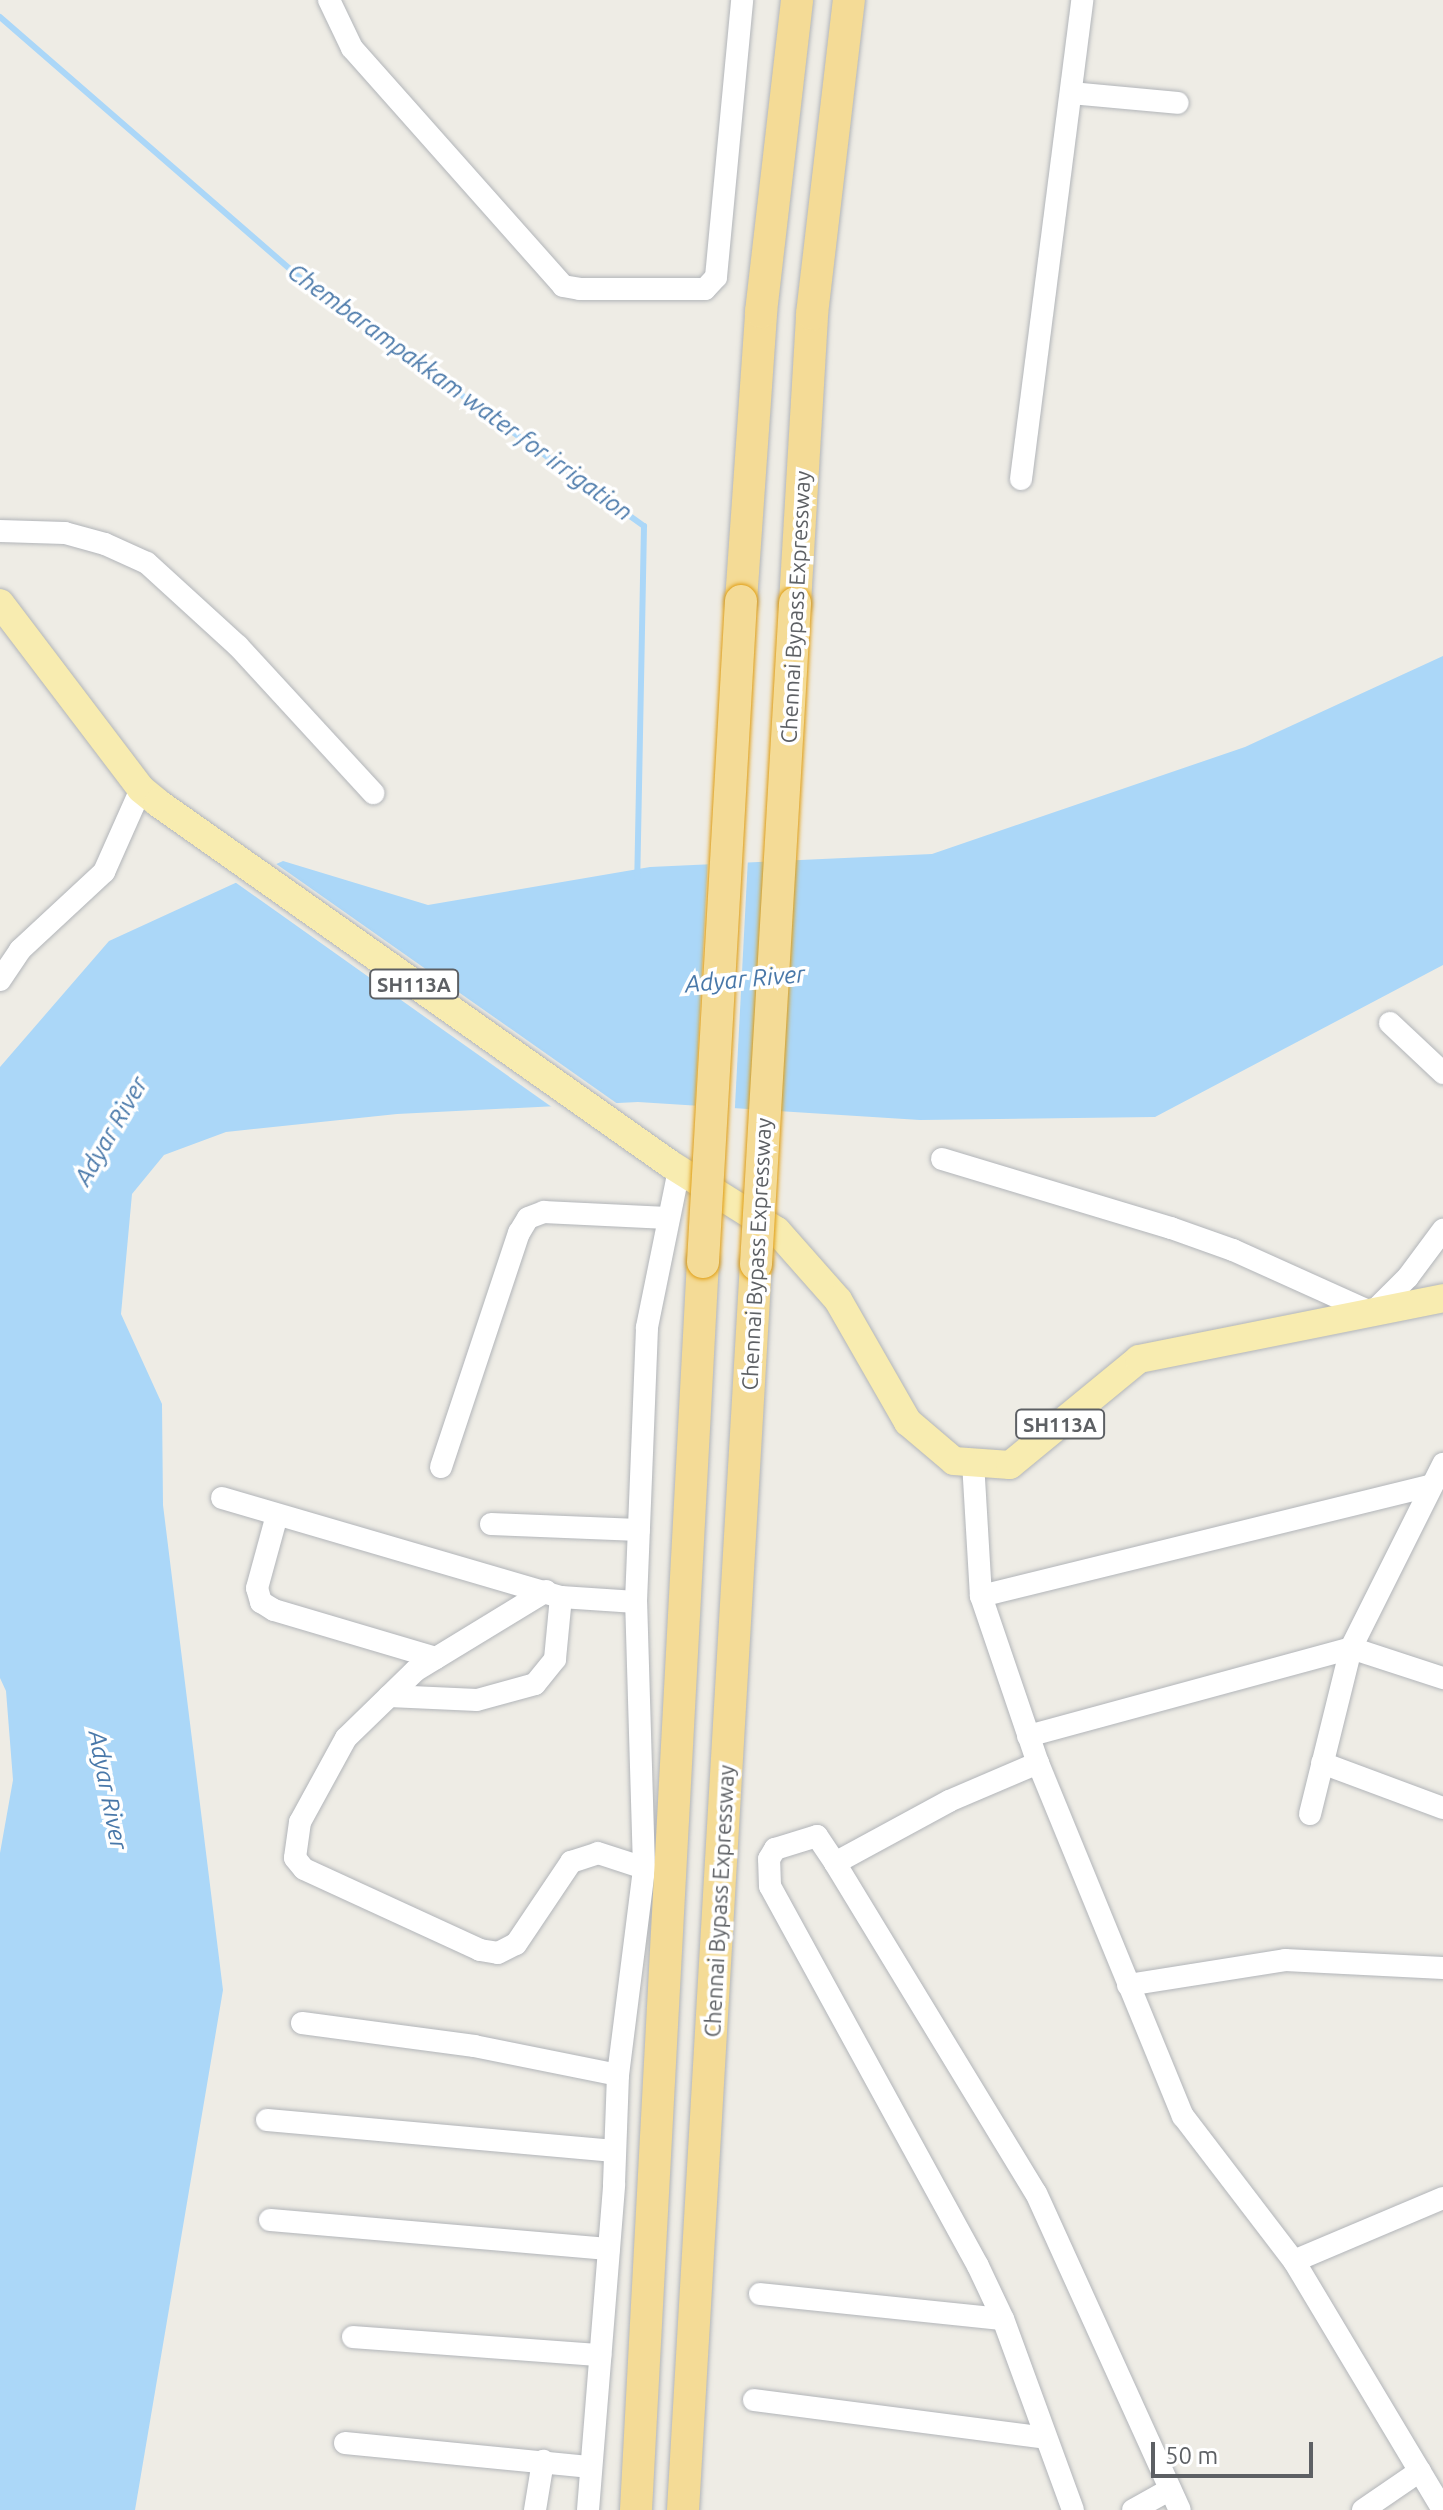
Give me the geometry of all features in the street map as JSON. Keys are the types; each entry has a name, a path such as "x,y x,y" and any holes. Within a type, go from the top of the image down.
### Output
{"highway":[{"path":"636,2510 741,601 761,312 797,0"},
{"name":"Chennai Bypass Expressway","path":"683,2510 812,314 849,0"}],"main road":[{"name":"SH113A","path":"0,603 149,796 674,1167 777,1231 838,1300 908,1422 954,1461 1010,1465 1139,1359 1443,1298"}],"street":[{"path":"329,0 352,48 563,286 580,289 705,289 716,277 742,0"},
{"path":"1021,479 1082,0"},
{"path":"1071,93 1178,103"},
{"path":"0,531 65,533 105,544 147,563 238,646 373,793"},
{"path":"0,980 20,950 104,872 149,796"},
{"path":"1390,1023 1443,1073"},
{"path":"942,1159 1183,1232 1233,1250 1371,1310 1408,1277 1443,1230"},
{"path":"588,2510 609,2249 618,2075 644,1868 636,1602 647,1327 674,1167"},
{"path":"441,1467 519,1233 528,1218 544,1212 667,1218"},
{"path":"973,1462 981,1596 1038,1763 1183,2116 1294,2261 1443,2510"},
{"path":"1310,1814 1351,1648 1443,1464"},
{"path":"981,1596 1432,1485"},
{"path":"222,1498 435,1563 553,1594 636,1602"},
{"path":"277,1515 257,1588 261,1602 274,1610 436,1658"},
{"path":"491,1524 639,1530"},
{"path":"553,1594 415,1671 346,1738 300,1822 295,1858 304,1869 480,1950 498,1953 516,1944 571,1862 598,1853 644,1868"},
{"path":"389,1696 477,1700 535,1684 555,1659 553,1594"},
{"path":"1028,1736 1351,1648 1443,1678"},
{"path":"835,1863 949,1801 1038,1763"},
{"path":"1322,1763 1443,1808"},
{"path":"1073,2510 1003,2319 978,2266 770,1886 769,1859 775,1849 817,1836 835,1863 1036,2193 1180,2510"},
{"path":"1128,1985 1285,1960 1443,1968"},
{"path":"302,2023 474,2046 618,2075"},
{"path":"267,2120 615,2151"},
{"path":"1294,2261 1443,2198"},
{"path":"270,2220 609,2249"},
{"path":"760,2294 1003,2319"},
{"path":"353,2337 600,2355"},
{"path":"754,2400 1045,2438"},
{"path":"345,2443 591,2467"},
{"path":"535,2510 543,2461"},
{"path":"1363,2510 1420,2471"},
{"path":"1133,2510 1169,2490"}],"water":[{"name":"Adyar River","path":"1443,656 1443,965 1155,1117 920,1120 638,1102 397,1114 226,1132 164,1155 132,1194 121,1314 162,1404 163,1505 223,1990 135,2510 0,2510 0,1853 13,1780 6,1691 0,1678 0,1067 109,941 283,861 428,905 650,867 932,854 1245,747"}],"pier":[{"path":"708,856 748,858 735,1112 695,1110"},
{"path":"272,861 622,1107 556,1110 232,880"}],"waterway":[{"name":"Chembarampakkam water for irrigation","path":"0,17 307,284 644,526 637,877"}]}
